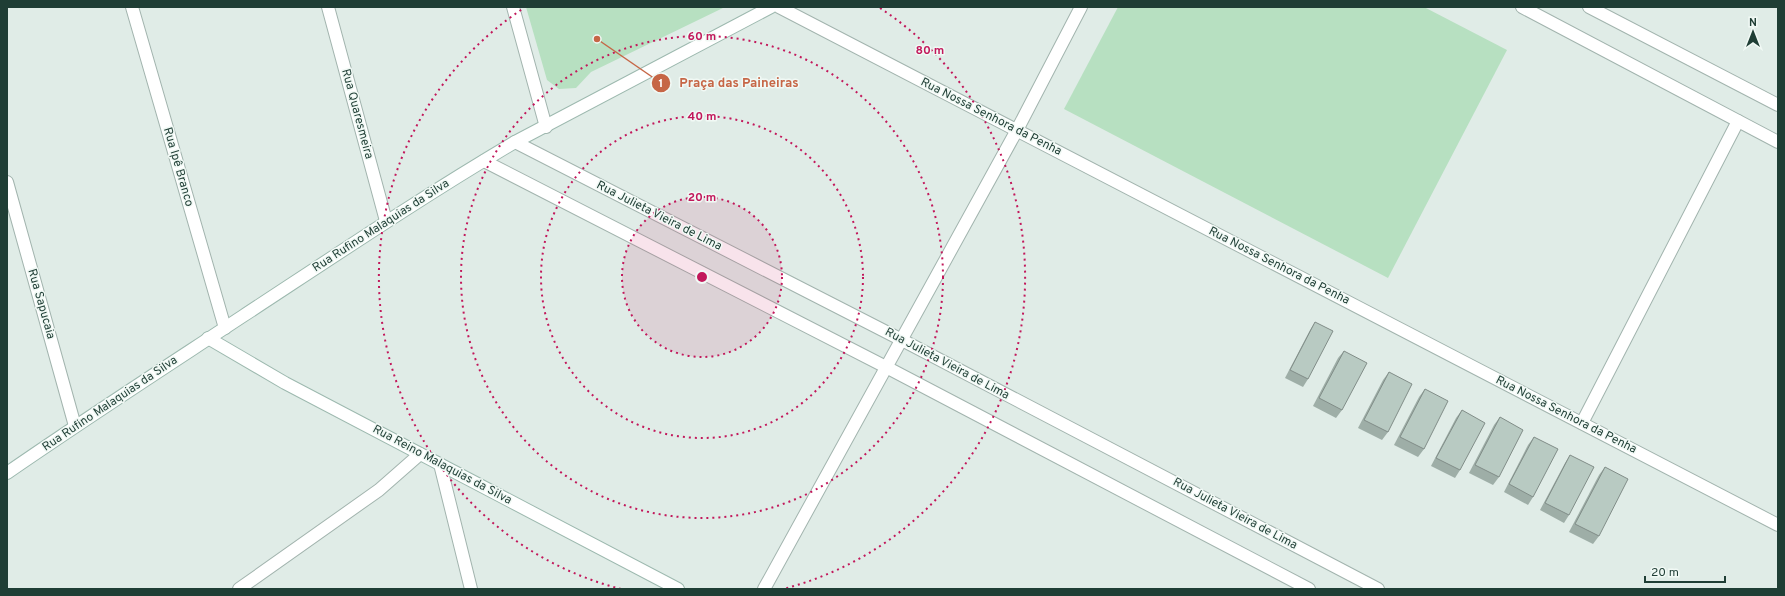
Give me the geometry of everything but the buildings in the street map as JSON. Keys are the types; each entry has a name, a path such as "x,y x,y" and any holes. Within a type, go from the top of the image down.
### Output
{"street":[{"name":"Rua Ipê Branco","path":"132,7 225,328"},
{"name":"Rua Quaresmeira","path":"328,7 386,221"},
{"path":"513,7 546,127"},
{"name":"Rua Rufino Malaquias da Silva","path":"7,473 75,426 386,221 515,142 771,7"},
{"name":"Rua Nossa Senhora da Penha","path":"779,7 1778,525"},
{"path":"764,589 1017,130 1081,7"},
{"path":"1522,7 1778,142"},
{"path":"1589,7 1778,105"},
{"path":"1582,423 1738,121"},
{"name":"Rua Julieta Vieira de Lima","path":"515,142 902,340 1378,589"},
{"path":"484,161 886,367 1309,589"},
{"name":"Rua Sapucaia","path":"7,182 75,426"},
{"name":"Rua Reino Malaquias da Silva","path":"208,338 285,383 678,589"},
{"path":"239,589 379,490 420,454"},
{"path":"440,464 471,589"}],"green space":[{"path":"526,7 725,7 591,72 576,88 559,89 547,80"},
{"path":"1118,7 1424,7 1507,50 1388,278 1064,109"}],"place":[{"name":"Praça das Paineiras","path":"597,39"}]}
